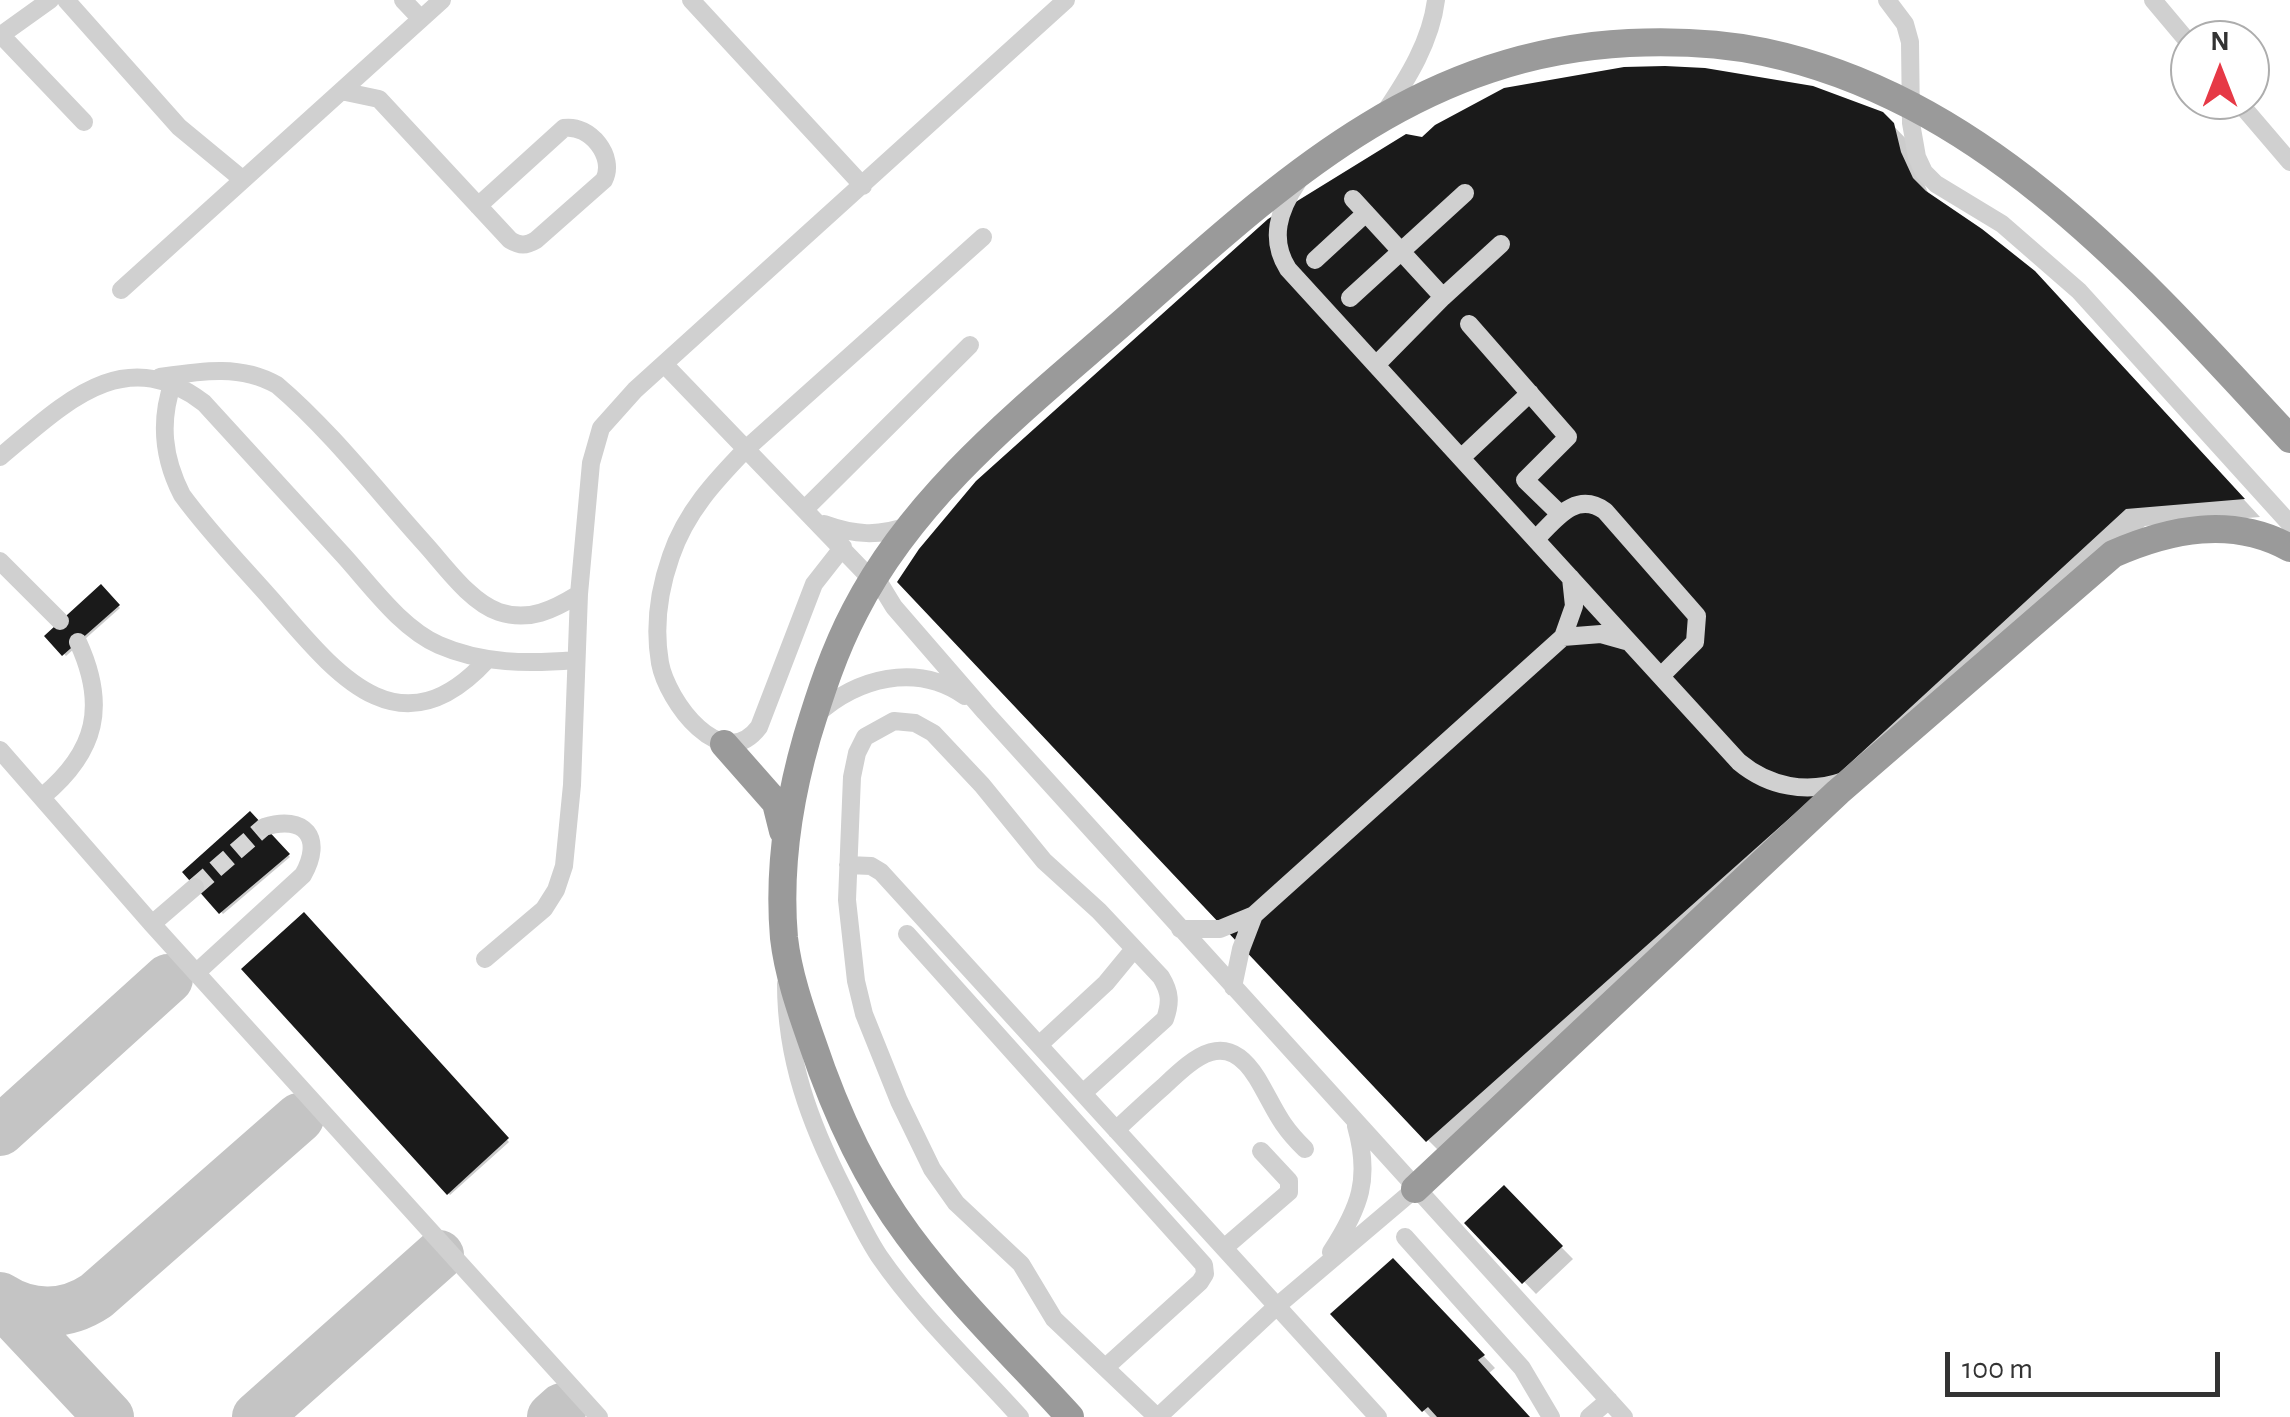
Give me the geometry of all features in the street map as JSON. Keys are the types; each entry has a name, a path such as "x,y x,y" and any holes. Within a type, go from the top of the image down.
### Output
{"highway":[{"path":"784,860 796,775 837,649 874,578 910,525 960,470 1233,224 1309,166 1381,117 1468,75 1517,59 1586,46 1657,42 1764,52 1816,67 1912,107 1979,145 2102,244 2290,438"},
{"path":"1415,1189 1857,776 2112,554 2152,536 2195,528 2238,530 2290,548"},
{"path":"724,744 776,803 783,826 785,944 794,986 827,1087 877,1189 941,1276 1070,1417"}],"lane":[{"path":"50,0 1,34 84,122"},
{"path":"66,0 169,117 242,179"},
{"path":"121,290 442,0"},
{"path":"692,0 863,186"},
{"path":"485,959 544,908 556,890 564,866 570,812 579,594 594,445 613,412 1066,0"},
{"path":"1381,117 1418,55 1433,22 1436,0"},
{"path":"1887,0 1905,24 1910,42 1913,141 1924,172 1936,184 2002,224 2079,291 2290,524"},
{"path":"2152,0 2170,21"},
{"path":"405,1 421,19"},
{"path":"377,58 379,99"},
{"path":"341,91 379,99 478,206 510,240 527,246 604,180 609,170 608,159 586,133 564,128 478,206"},
{"path":"2254,120 2290,162"},
{"path":"1309,166 1281,210 1277,236 1281,258 1376,365 1739,762 1773,783 1806,787 1857,776"},
{"path":"1350,298 1465,193"},
{"path":"1353,199 1442,296"},
{"path":"1315,260 1366,213"},
{"path":"843,547 814,584 759,727 752,737 738,744 724,744 711,738 669,688 661,668 658,615 665,576 684,526 702,496 746,449 983,238"},
{"path":"1376,365 1442,296 1502,244"},
{"path":"1469,324 1568,437 1526,480 1560,514"},
{"path":"806,508 970,345"},
{"path":"664,364 874,578 894,607 985,712 1624,1417"},
{"path":"0,458 96,385 134,375 164,380 242,371 276,385 452,573 495,611 537,615 579,594"},
{"path":"164,380 164,439 173,477 182,495 334,670 370,694 414,703 455,690 488,660"},
{"path":"164,380 204,402 417,632 437,644 488,660 575,660"},
{"path":"1461,458 1530,393"},
{"path":"1536,539 1560,514 1581,504 1599,506 1697,616 1695,642 1661,676"},
{"path":"820,523 866,535 910,525"},
{"path":"0,561 60,621"},
{"path":"1180,929 1220,929 1254,914 1563,638 1574,606 1571,578"},
{"path":"1563,638 1601,634 1630,643"},
{"path":"43,796 65,777 82,754 92,726 92,683 78,642"},
{"path":"814,717 838,696 866,682 898,677 930,680 960,692 985,712"},
{"path":"1083,1093 1165,1018 1170,1004 1168,990 1134,949 1044,861 933,733 915,723 894,722 879,728 865,737 856,754 848,865 851,938 864,1014 899,1101 932,1169 956,1202 1020,1264 1054,1319 1157,1417 1276,1306 1415,1189"},
{"path":"0,750 196,974 599,1417"},
{"path":"196,974 303,875 310,862 314,846 308,832 294,824 278,822 264,826"},
{"path":"848,865 871,866 881,872 1378,1417"},
{"path":"152,924 194,886"},
{"path":"1233,987 1254,914"},
{"path":"907,934 1204,1265 1200,1282 1106,1367"},
{"path":"785,944 786,1012 795,1072 825,1153 878,1255 913,1300 1020,1417"},
{"path":"1039,1045 1106,984 1134,949"},
{"path":"1116,1130 1194,1059 1216,1050 1228,1051 1251,1070 1275,1115 1305,1149"},
{"path":"1319,1271 1357,1208 1364,1165 1354,1121"},
{"path":"1224,1248 1289,1192 1289,1181 1261,1151"},
{"path":"1405,1237 1522,1368 1551,1417"},
{"path":"1589,1417 1609,1400"}],"building":[{"path":"1624,67 1705,68 1813,86 1883,112 1894,123 1913,178 2035,271 2245,499 2126,509 1810,800 1426,1142 897,582 919,549 976,481 1268,219 1406,134 1422,137 1435,125 1504,88"},
{"path":"101,584 120,605 62,656 44,636"},
{"path":"250,811 290,854 219,914 182,872"},
{"path":"304,912 509,1138 447,1195 241,969"},
{"path":"1504,1185 1563,1246 1522,1284 1464,1223"},
{"path":"1393,1258 1485,1355 1478,1360 1530,1417 1437,1417 1428,1407 1422,1412 1330,1314"}],"taxiway":[{"path":"0,1131 168,979"},
{"path":"0,1297 36,1311 61,1310 85,1303 299,1118"},
{"path":"257,1417 439,1255"},
{"path":"0,1301 109,1417"},
{"path":"552,1417 562,1408"}],"tunnel":[{"path":"195,887 264,827"}]}
